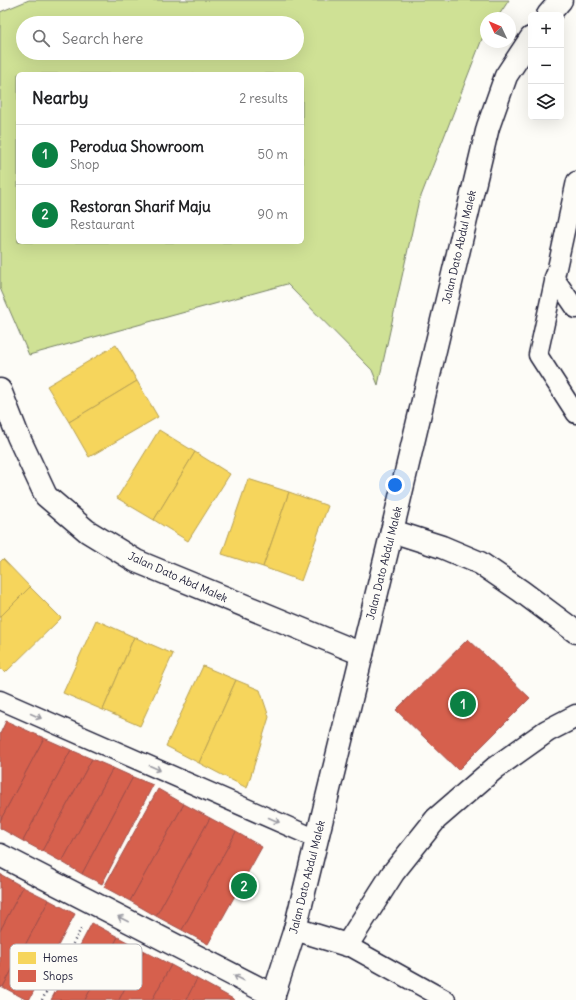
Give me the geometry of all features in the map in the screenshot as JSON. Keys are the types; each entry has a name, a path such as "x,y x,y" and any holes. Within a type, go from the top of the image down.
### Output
{"street":[{"path":"551,12 561,0"},
{"name":"Jalan Dato Abdul Malek","path":"273,998 295,929 488,127 506,76 528,43"},
{"name":"Jalan Dato Abd Malek","path":"0,390 18,436 46,496 87,531 136,561 362,654"},
{"path":"392,531 442,547 480,563 576,632"},
{"path":"295,929 347,945 393,873 436,819 495,768 547,731 576,716"},
{"path":"0,856 273,998"}],"lane":[{"path":"576,182 538,355 576,414"},
{"path":"554,277 576,309"},
{"path":"0,700 317,839"},
{"path":"347,945 446,1000"}],"path":[{"path":"72,944 94,904"},
{"path":"42,1000 47,990"}],"green space":[{"path":"29,0 509,0 501,12 480,12 480,44 418,204 378,385 372,370 287,284 29,355 0,288 0,12"}],"building: Homes":[{"path":"116,345 137,381 69,422 47,386"},
{"path":"137,381 158,417 89,457 69,422"},
{"path":"159,430 195,452 154,520 117,498"},
{"path":"195,452 230,474 188,541 154,520"},
{"path":"248,479 289,492 263,567 222,554"},
{"path":"289,492 328,506 301,581 263,567"},
{"path":"3,559 30,587 0,617 0,562"},
{"path":"30,587 61,618 5,673 0,668 0,617"},
{"path":"96,620 134,637 103,710 63,693"},
{"path":"134,637 173,654 140,726 103,710"},
{"path":"203,666 236,680 199,763 166,746"},
{"path":"236,680 260,690 269,717 247,788 199,763"}],"building: Shops":[{"path":"468,639 530,698 458,770 396,710"},
{"path":"6,721 44,738 0,821 0,734"},
{"path":"44,738 71,750 23,841 0,828 0,821"},
{"path":"71,750 92,759 42,851 23,841"},
{"path":"92,759 113,768 62,862 42,851"},
{"path":"113,768 133,777 82,874 62,862"},
{"path":"133,777 153,785 102,884 82,874"},
{"path":"158,789 184,804 130,901 104,887"},
{"path":"184,804 210,818 156,916 130,901"},
{"path":"210,818 236,832 182,930 156,916"},
{"path":"236,832 262,847 208,944 182,930"},
{"path":"0,874 23,887 0,931"},
{"path":"23,887 49,900 26,944 10,944 10,974 3,987 0,986 0,931"},
{"path":"49,900 75,914 59,944 26,944"},
{"path":"92,923 118,937 114,944 81,944"},
{"path":"118,937 131,944 114,944"},
{"path":"144,951 171,965 152,1000 119,1000 124,990 142,990 142,955"},
{"path":"171,965 197,979 186,1000 152,1000"},
{"path":"10,974 10,990 34,990 29,1000 27,1000 3,987"},
{"path":"197,979 235,1000 186,1000"},
{"path":"56,990 90,990 85,1000 51,1000"},
{"path":"90,990 124,990 119,1000 85,1000"}],"place":[{"name":"Perodua Showroom","path":"463,704"},
{"name":"Restoran Sharif Maju","path":"244,886"}]}
